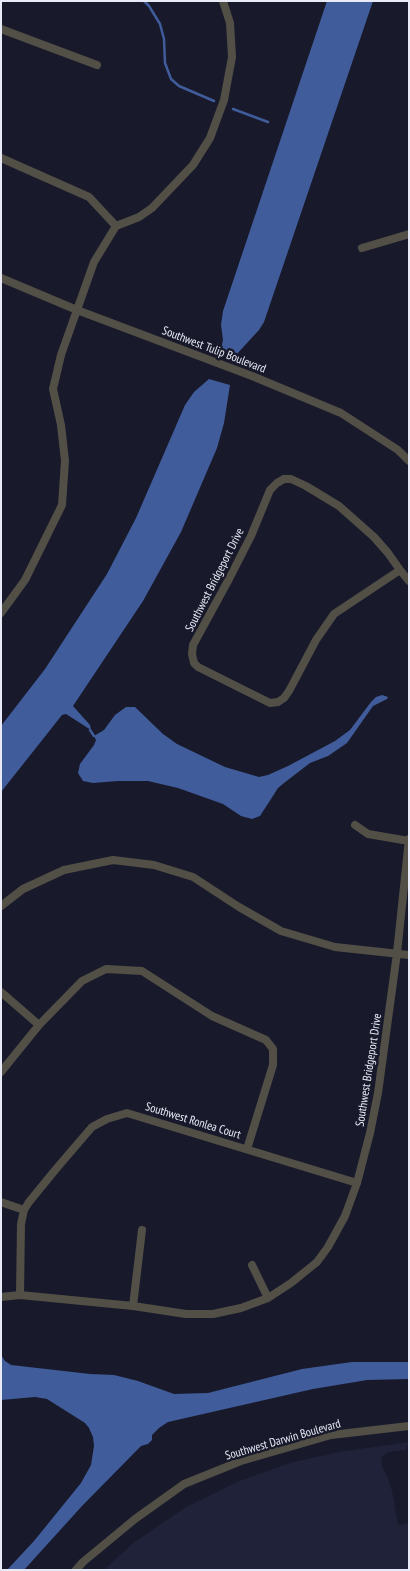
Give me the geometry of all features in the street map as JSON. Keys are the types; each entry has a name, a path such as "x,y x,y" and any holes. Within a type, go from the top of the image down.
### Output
{"street":[{"path":"1,613 25,580 62,505 64,461 61,425 53,389 61,355 94,262 116,226 139,217 152,208 193,165 210,138 224,100 232,58 230,23 223,1"},
{"path":"1,29 97,65"},
{"path":"1,158 90,196 116,226"},
{"path":"362,248 409,234"},
{"name":"Southwest Tulip Boulevard","path":"1,278 77,310 252,376 341,412 398,450 409,460"},
{"name":"Southwest Bridgeport Drive","path":"400,570 334,614 319,634 290,692 278,702 265,701 198,667 192,659 193,645 229,579 270,490 280,481 287,479 296,481 339,506 374,537 409,581"},
{"path":"355,825 368,834 409,840"},
{"name":"Southwest Bridgeport Drive","path":"1,1297 20,1295 134,1306 186,1314 213,1314 241,1308 268,1298 306,1272 338,1232 357,1183 378,1093 397,954 409,840"},
{"path":"1,906 23,889 64,870 113,860 154,865 193,877 239,907 281,931 335,947 409,955"},
{"path":"1,1072 40,1025 82,981 106,969 142,971 212,1016 266,1040 273,1049 273,1065 247,1150"},
{"path":"1,992 40,1025"},
{"name":"Southwest Ronlea Court","path":"20,1295 21,1224 24,1210 92,1127 107,1119 127,1114 357,1183"},
{"path":"1,1202 24,1210"},
{"path":"134,1306 142,1230"},
{"path":"252,1265 268,1298"},
{"name":"Southwest Darwin Boulevard","path":"76,1570 135,1519 184,1484 241,1461 331,1436 409,1426"}],"shaded area":[{"path":"409,1442 406,1450 388,1452 381,1458 382,1467 392,1491 398,1525 409,1523 409,1570 104,1570 133,1543 186,1507 239,1481 290,1463 338,1452"}],"water":[{"path":"327,1 373,1 264,322 236,355 221,349 223,340 221,325 223,311"},
{"path":"209,379 230,385 224,423 217,448 181,532 143,601 73,706 90,725 91,730 66,714 62,715 1,792 1,726 45,669 107,574 136,518 185,405 194,392"},
{"path":"382,695 388,697 387,699 373,706 347,743 328,756 310,763 284,783 278,788 260,816 252,819 241,816 223,804 178,788 148,781 93,783 83,781 78,773 80,764 94,745 96,740 94,736 104,730 115,715 126,707 135,707 163,734 177,744 225,767 259,777 288,766 335,741 350,730 376,697"},
{"path":"1,1355 11,1365 114,1375 138,1381 174,1394 208,1393 302,1369 352,1362 409,1362 409,1379 367,1380 313,1389 168,1422 159,1428 152,1435 152,1440 148,1444 141,1446 82,1506 24,1570 7,1570 34,1541 81,1483 91,1465 94,1446 93,1437 85,1423 47,1399 35,1397 1,1400"}],"waterway":[{"path":"144,1 160,24 164,39 165,63 171,79 179,86 214,101"},
{"path":"233,109 268,122"},
{"path":"90,730 94,736"}]}
